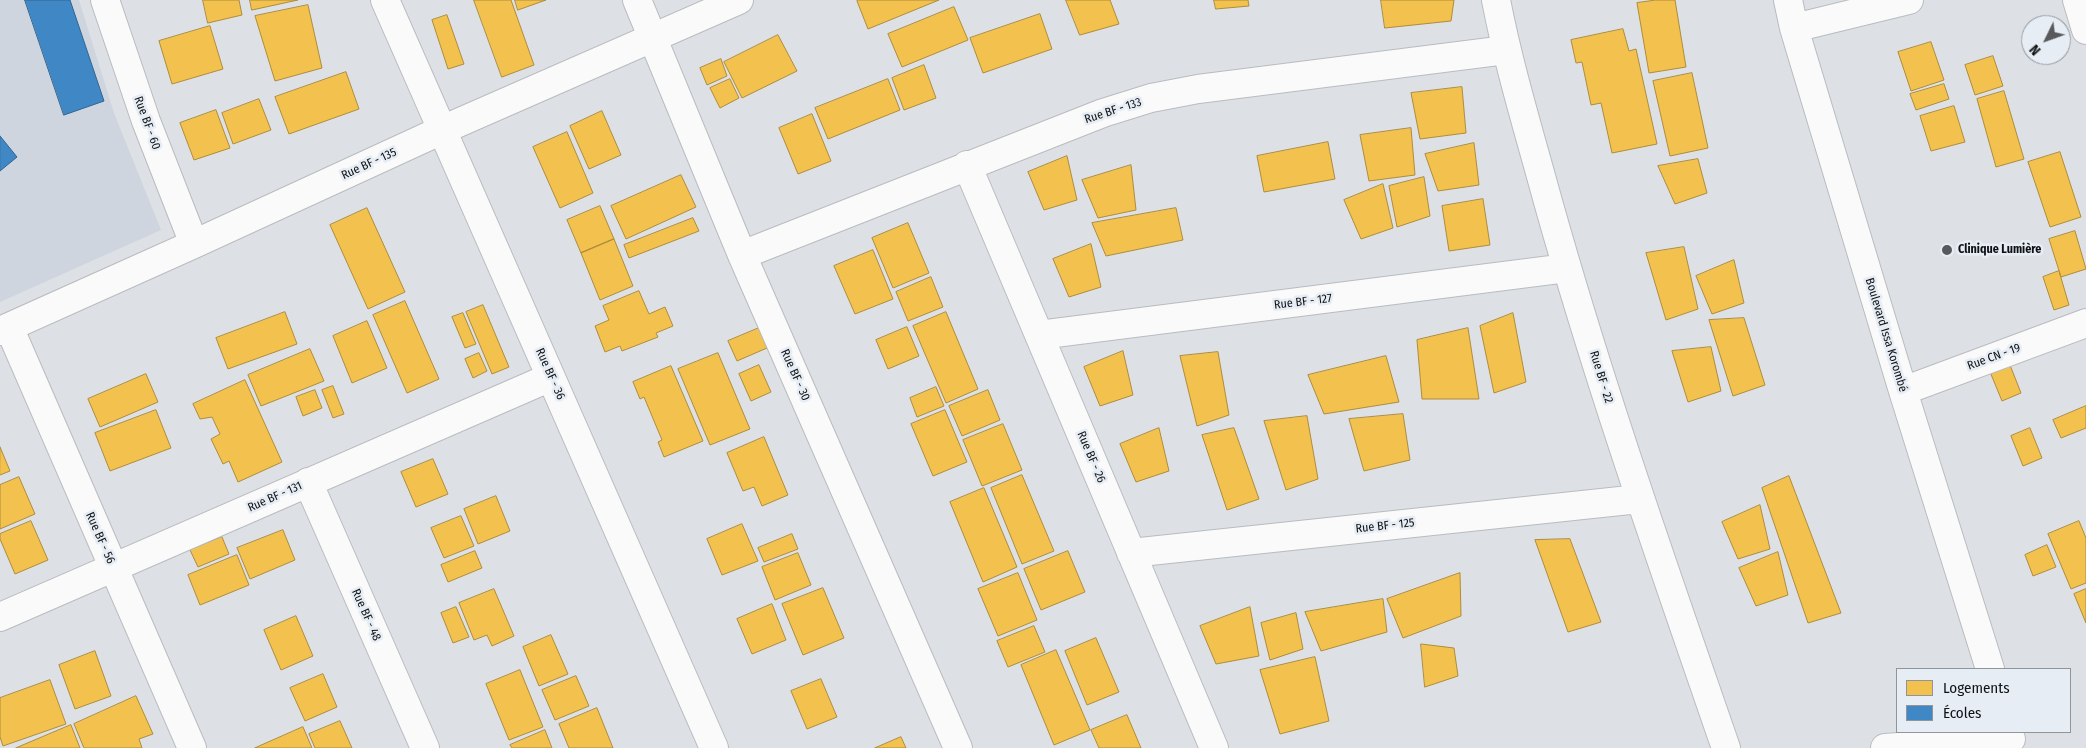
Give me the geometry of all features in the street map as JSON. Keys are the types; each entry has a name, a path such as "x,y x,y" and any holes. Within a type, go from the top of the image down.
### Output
{"street":[{"name":"Rue BF - 60","path":"105,0 146,121 194,244"},
{"name":"Rue BF - 36","path":"385,0 714,748"},
{"name":"Rue BF - 30","path":"637,0 742,255 958,748"},
{"name":"Rue BF - 135","path":"4,329 442,130 739,0"},
{"name":"Rue BF - 22","path":"1496,0 1506,50 1567,268 1640,499 1726,748"},
{"name":"Boulevard Issa Korombé","path":"1788,0 1794,28 1903,391 1990,668"},
{"path":"1794,28 1909,0"},
{"path":"2077,0 2086,30"},
{"name":"Rue BF - 133","path":"742,255 1103,113 1151,98 1198,89 1506,50"},
{"name":"Rue BF - 26","path":"968,166 1214,748"},
{"name":"Rue BF - 127","path":"1039,335 1567,268"},
{"name":"Rue CN - 19","path":"1903,391 2086,323"},
{"name":"Rue BF - 56","path":"4,329 113,567 192,748"},
{"name":"Rue BF - 131","path":"0,617 551,377"},
{"name":"Rue BF - 48","path":"308,482 425,748"},
{"name":"Rue BF - 125","path":"1131,553 1640,499"},
{"path":"1885,748 2012,740"}],"shaded area":[{"path":"0,0 79,0 114,113 161,230 0,302"}],"building: Logements":[{"path":"203,0 239,0 242,15 208,23"},
{"path":"250,0 298,0 252,10"},
{"path":"474,0 511,0 534,65 502,77"},
{"path":"515,0 546,0 518,10"},
{"path":"939,0 868,29 857,1"},
{"path":"1066,0 1110,0 1119,24 1080,35"},
{"path":"1214,0 1248,0 1249,6 1216,9"},
{"path":"1381,0 1454,0 1451,21 1385,28"},
{"path":"1675,0 1686,67 1649,73 1637,3"},
{"path":"308,5 322,68 275,81 255,16"},
{"path":"954,7 968,40 902,67 888,34"},
{"path":"1040,14 1052,49 983,73 970,38"},
{"path":"447,15 464,64 448,69 432,20"},
{"path":"210,26 223,69 172,84 159,41"},
{"path":"1623,29 1629,51 1636,49 1657,144 1612,153 1601,103 1591,105 1582,62 1576,63 1571,40"},
{"path":"778,35 797,71 742,98 724,62"},
{"path":"1931,42 1944,80 1911,91 1898,52"},
{"path":"1993,56 2003,86 1975,95 1965,65"},
{"path":"721,59 727,76 707,85 700,68"},
{"path":"924,65 936,98 904,110 892,78"},
{"path":"346,72 359,109 289,134 275,97"},
{"path":"1692,73 1708,148 1670,156 1653,81"},
{"path":"730,79 739,98 720,108 710,88"},
{"path":"888,79 900,110 828,139 815,108"},
{"path":"1944,84 1949,99 1916,110 1910,94"},
{"path":"1462,87 1466,133 1420,139 1411,93"},
{"path":"2004,91 2024,159 1996,167 1977,99"},
{"path":"259,99 271,130 233,144 222,113"},
{"path":"1954,106 1965,142 1931,151 1920,116"},
{"path":"216,110 230,148 194,160 180,123"},
{"path":"602,111 621,155 589,169 570,126"},
{"path":"812,114 831,161 798,174 779,128"},
{"path":"1411,128 1415,175 1369,181 1360,135"},
{"path":"567,132 593,193 560,208 533,147"},
{"path":"1328,142 1335,179 1264,192 1257,156"},
{"path":"1474,143 1479,185 1438,191 1425,154"},
{"path":"2060,152 2081,217 2050,227 2028,162"},
{"path":"1067,156 1077,200 1044,210 1028,172"},
{"path":"1698,159 1707,193 1675,204 1658,166"},
{"path":"1131,165 1136,210 1098,218 1082,180"},
{"path":"681,175 696,207 626,239 611,206"},
{"path":"1424,177 1430,216 1397,227 1389,186"},
{"path":"1383,184 1393,228 1361,239 1344,200"},
{"path":"1483,199 1490,245 1449,251 1442,206"},
{"path":"600,206 614,239 581,253 567,220"},
{"path":"367,208 405,292 368,309 330,225"},
{"path":"1176,208 1183,240 1106,256 1092,223"},
{"path":"693,218 699,231 629,258 624,245"},
{"path":"908,223 929,273 893,288 872,238"},
{"path":"2075,231 2086,269 2061,277 2049,239"},
{"path":"614,239 633,286 600,300 581,253"},
{"path":"1091,244 1101,287 1069,297 1053,259"},
{"path":"1684,247 1698,309 1666,320 1646,253"},
{"path":"873,250 893,299 855,314 834,266"},
{"path":"1734,260 1744,303 1712,314 1696,276"},
{"path":"2059,271 2069,305 2054,310 2043,277"},
{"path":"931,277 943,307 908,321 896,292"},
{"path":"639,291 649,314 665,307 673,326 656,333 658,337 622,351 620,346 605,352 595,326 609,320 603,306"},
{"path":"405,301 439,379 407,393 373,315"},
{"path":"483,305 509,367 492,374 466,312"},
{"path":"285,312 297,344 228,369 216,338"},
{"path":"946,312 978,389 946,403 913,326"},
{"path":"463,313 476,344 465,348 452,317"},
{"path":"1513,313 1526,382 1494,393 1480,326"},
{"path":"1744,318 1765,385 1733,396 1709,320"},
{"path":"367,321 387,368 352,383 333,336"},
{"path":"907,327 919,356 888,369 876,340"},
{"path":"759,328 767,348 737,361 728,341"},
{"path":"1468,328 1479,399 1422,399 1417,340"},
{"path":"1711,347 1721,391 1688,402 1672,351"},
{"path":"310,349 324,381 261,406 248,375"},
{"path":"1123,351 1133,395 1100,406 1084,367"},
{"path":"1218,352 1229,415 1197,426 1180,356"},
{"path":"479,353 487,371 473,378 465,359"},
{"path":"718,353 750,429 710,445 678,369"},
{"path":"1386,356 1399,402 1324,414 1308,375"},
{"path":"2008,360 2021,393 2002,401 1988,367"},
{"path":"759,365 771,392 751,401 739,374"},
{"path":"671,366 703,441 664,457 658,442 662,440 644,397 640,399 633,382"},
{"path":"146,374 158,402 100,427 88,399"},
{"path":"245,380 282,462 238,482 229,461 223,464 211,439 220,434 212,417 200,419 193,404"},
{"path":"333,386 344,414 333,418 322,390"},
{"path":"936,387 944,406 917,417 910,398"},
{"path":"315,390 322,408 303,416 296,397"},
{"path":"988,390 1000,420 962,436 949,406"},
{"path":"2086,406 2086,428 2061,438 2053,420"},
{"path":"156,410 171,448 110,471 95,433"},
{"path":"945,410 967,462 933,476 911,424"},
{"path":"1403,414 1410,460 1364,471 1349,419"},
{"path":"1307,416 1318,479 1286,490 1264,421"},
{"path":"1003,424 1022,470 982,486 963,440"},
{"path":"1159,428 1169,471 1136,482 1120,444"},
{"path":"1234,428 1259,499 1227,510 1202,435"},
{"path":"2030,428 2042,458 2023,466 2011,436"},
{"path":"764,437 788,495 762,506 754,487 743,491 727,453"},
{"path":"0,447 10,471 0,475"},
{"path":"433,459 448,494 416,507 401,472"},
{"path":"1022,475 1054,551 1022,564 991,488"},
{"path":"1789,476 1841,613 1808,623 1762,488"},
{"path":"19,477 35,514 0,529 0,485"},
{"path":"984,488 1017,567 983,582 950,502"},
{"path":"496,496 510,531 478,544 464,509"},
{"path":"1760,505 1770,549 1738,559 1722,522"},
{"path":"461,516 474,546 444,558 431,528"},
{"path":"31,521 48,560 15,574 0,539 0,534"},
{"path":"2079,521 2086,538 2086,583 2071,589 2048,534"},
{"path":"742,524 758,561 722,575 707,539"},
{"path":"283,530 295,560 250,579 237,548"},
{"path":"792,534 798,549 764,562 758,548"},
{"path":"222,537 229,554 198,567 190,550"},
{"path":"1570,539 1601,622 1568,632 1535,540"},
{"path":"2047,545 2056,567 2033,576 2025,555"},
{"path":"475,551 482,568 448,582 441,565"},
{"path":"1068,551 1085,592 1041,610 1024,569"},
{"path":"1778,552 1788,595 1756,606 1739,568"},
{"path":"798,553 811,585 775,600 762,567"},
{"path":"237,555 249,585 200,605 188,575"},
{"path":"1018,573 1037,620 998,636 978,589"},
{"path":"1460,573 1461,616 1403,638 1387,599"},
{"path":"823,588 844,638 803,655 782,604"},
{"path":"494,589 514,636 492,646 487,635 474,640 459,603"},
{"path":"2086,589 2086,623 2074,594"},
{"path":"1383,599 1387,632 1321,651 1305,612"},
{"path":"772,604 786,640 752,654 737,619"},
{"path":"456,607 469,637 453,643 441,613"},
{"path":"1250,607 1259,656 1216,664 1200,626"},
{"path":"1296,613 1303,649 1270,660 1261,623"},
{"path":"296,616 313,656 281,670 264,630"},
{"path":"1034,626 1045,652 1008,667 997,641"},
{"path":"551,635 568,674 539,686 523,647"},
{"path":"1096,638 1119,692 1087,705 1065,651"},
{"path":"1421,644 1454,648 1458,676 1425,687"},
{"path":"1056,650 1090,730 1054,745 1021,665"},
{"path":"95,651 111,696 75,709 59,665"},
{"path":"1315,657 1329,721 1280,734 1260,670"},
{"path":"520,670 543,727 509,740 486,684"},
{"path":"323,674 337,707 305,721 290,688"},
{"path":"576,676 589,706 555,720 542,690"},
{"path":"821,679 837,717 807,729 791,691"},
{"path":"50,680 66,724 3,746 0,737 0,698"},
{"path":"136,696 153,734 139,739 142,748 84,748 74,724"},
{"path":"597,708 613,748 569,748 559,724"},
{"path":"1127,715 1141,748 1099,748 1091,730"},
{"path":"340,721 352,748 315,748 309,734"},
{"path":"71,725 80,748 16,748"},
{"path":"303,727 312,748 255,748"},
{"path":"545,730 552,748 512,748 510,745"},
{"path":"901,737 906,748 875,748"}],"building: Écoles":[{"path":"25,0 70,0 104,101 64,115"},
{"path":"0,136 17,157 0,171"}],"place":[{"name":"Clinique Lumière","path":"1947,250"}]}
